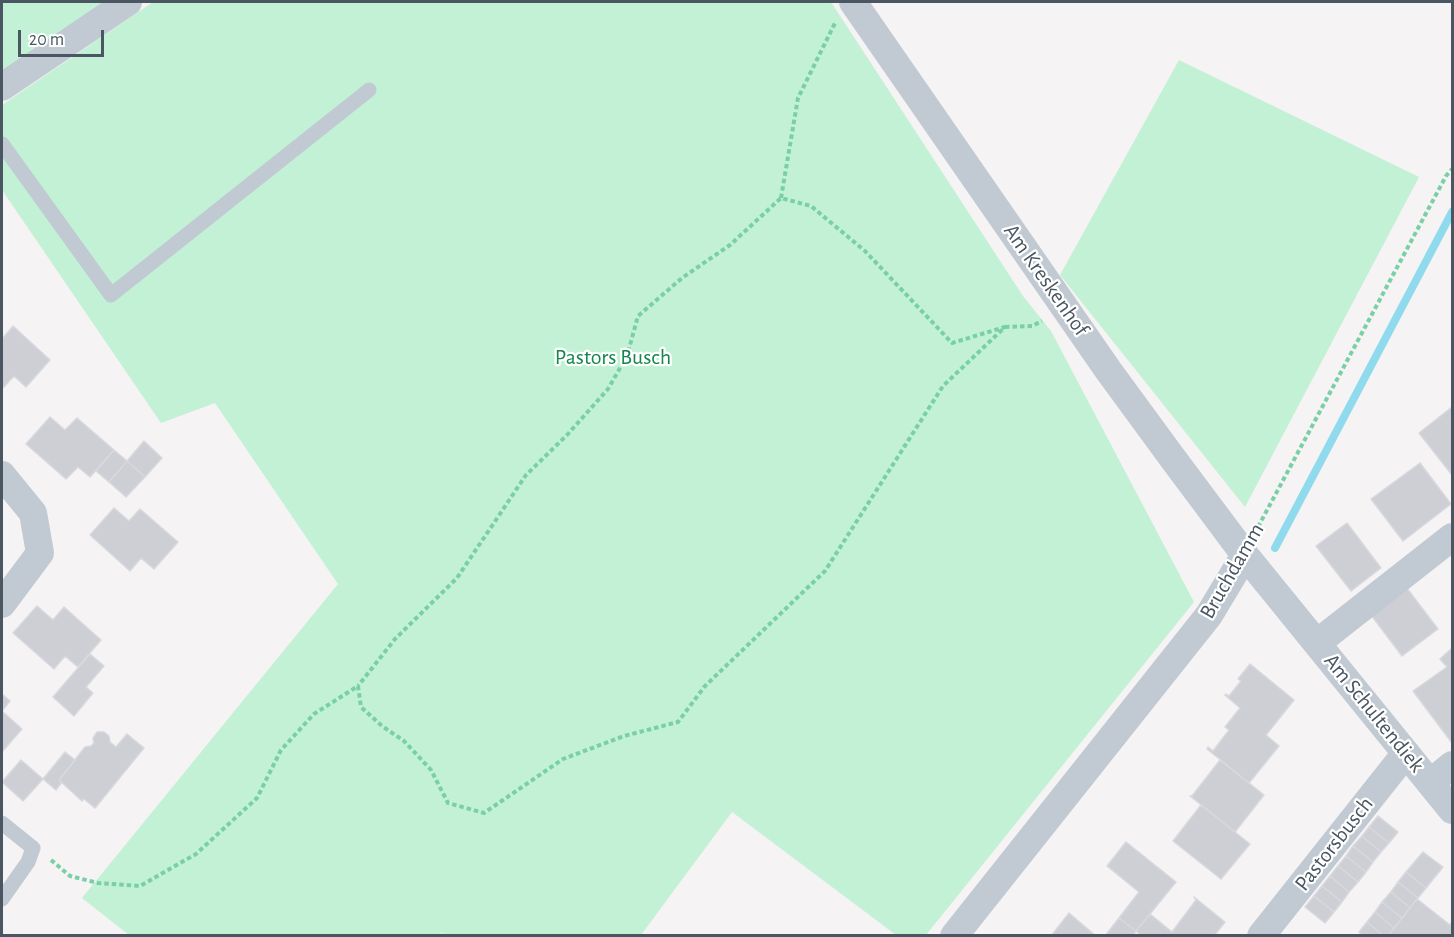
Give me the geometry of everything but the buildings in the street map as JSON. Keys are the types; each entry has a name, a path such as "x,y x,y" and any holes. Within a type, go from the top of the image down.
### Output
{"street":[{"path":"2,87 128,2"},
{"name":"Am Kreskenhof","path":"844,12 1245,555"},
{"path":"2,475 33,513 40,553 2,604"},
{"name":"Am Schultendiek","path":"1317,643 1452,537"},
{"name":"Am Schultendiek","path":"1245,555 1452,810"},
{"name":"Bruchdamm","path":"954,936 1209,615 1245,555"},
{"name":"Pastorsbusch","path":"1261,936 1406,753"},
{"name":"Am Schultendiek","path":"1430,783 1452,765"}],"lane":[{"path":"2,144 111,295 369,90"},
{"path":"2,823 31,855 2,899"}],"path":[{"path":"31,855 45,855 70,876 98,884 140,886 196,854 257,798 281,750 314,714 358,686 396,639 457,578 526,475 567,435 608,389 627,356 638,316 682,278 730,245 781,198 798,98 844,12"},
{"name":"Bruchdamm","path":"1245,555 1446,176 1452,169"},
{"path":"781,198 811,206 864,251 952,343 1005,327 1032,326 1066,310"},
{"path":"358,686 361,707 382,726 404,741 431,770 448,803 484,813 562,759 624,736 678,722 705,686 825,571 943,386 1005,327"}],"green space":[{"path":"2,2 106,2 2,74"},
{"name":"Pastors Busch","path":"153,2 831,2 1023,296 1051,331 1194,602 926,935 896,935 732,812 641,935 441,935 443,931 439,936 129,935 82,898 338,584 215,403 161,423 2,190 2,105"},
{"path":"1179,60 1419,177 1245,507 1060,275"}],"waterway":[{"path":"1275,548 1452,212"}]}
